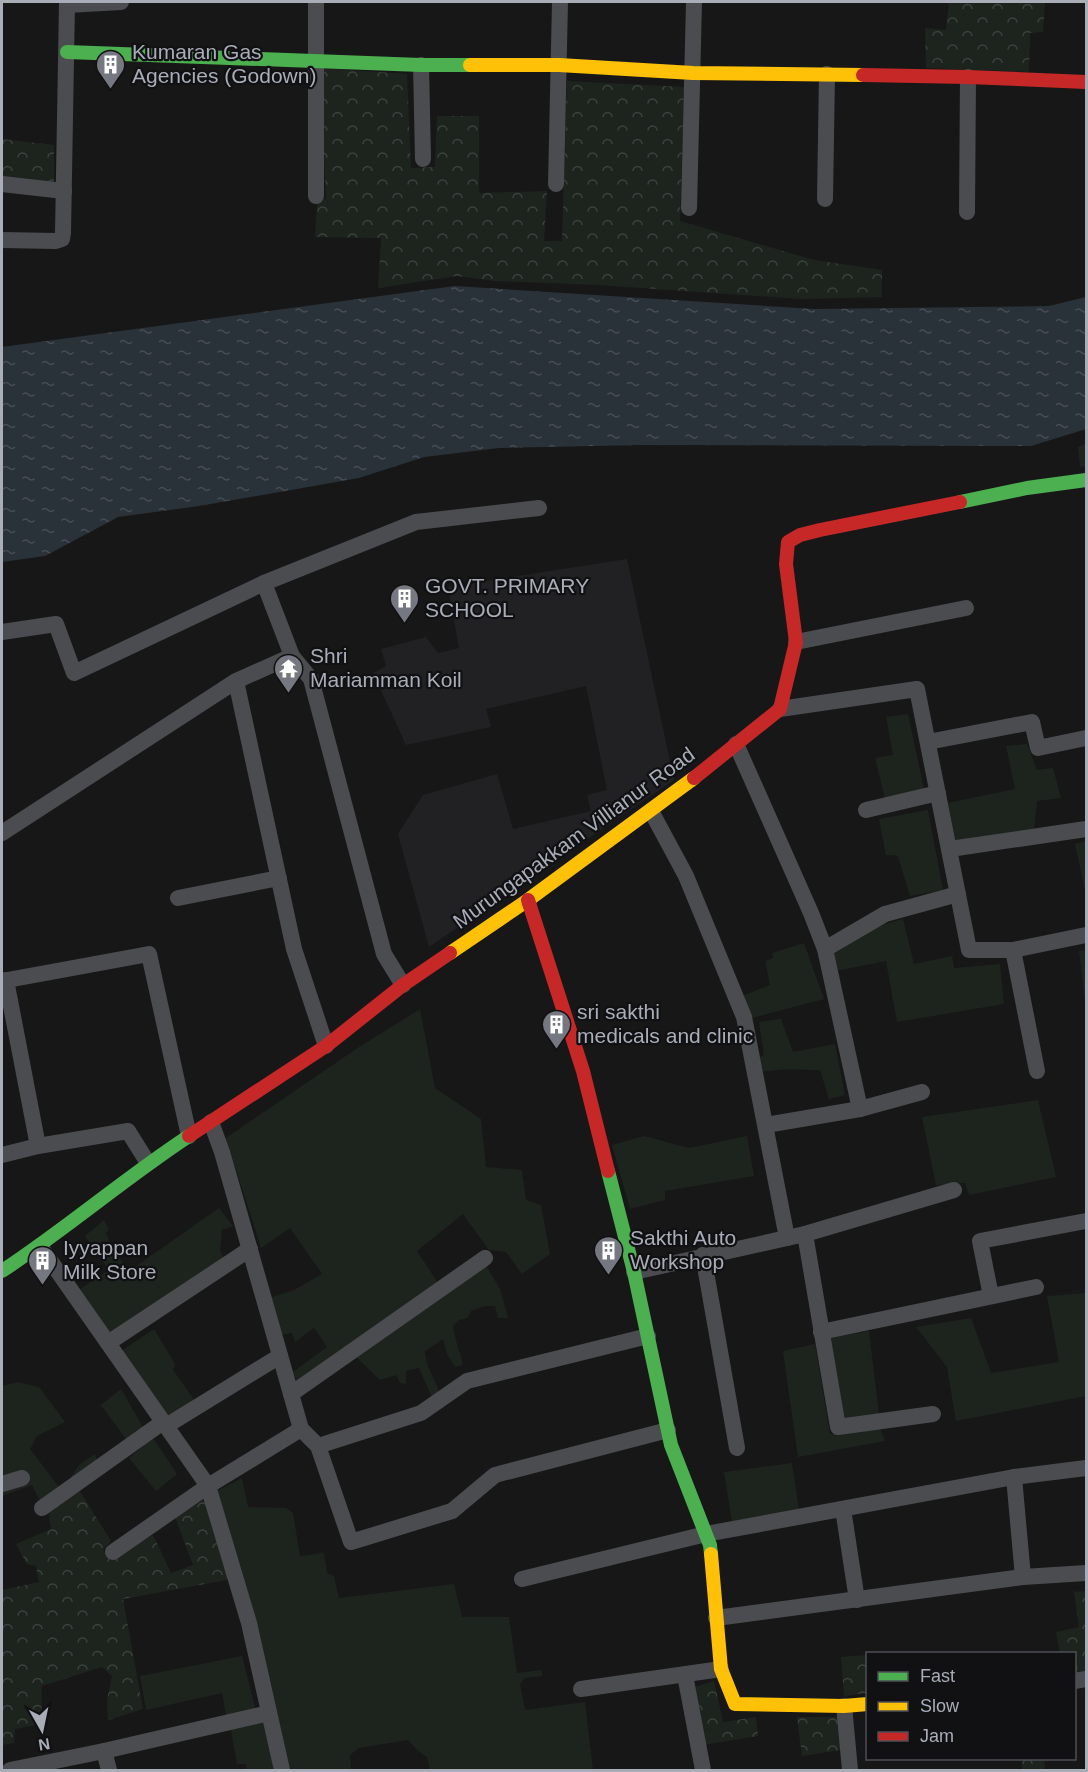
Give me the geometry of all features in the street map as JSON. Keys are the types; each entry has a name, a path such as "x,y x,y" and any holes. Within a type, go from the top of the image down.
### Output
{"street":[{"path":"2,240 56,241 62,238 67,3 121,2"},
{"path":"316,2 316,196"},
{"path":"556,184 560,2"},
{"path":"689,208 694,2"},
{"path":"67,52 420,64 559,65 693,73 968,77 1086,82"},
{"path":"420,64 423,159"},
{"path":"825,200 827,74"},
{"path":"967,212 968,77"},
{"path":"2,184 64,191"},
{"path":"1086,480 1027,488 800,535 788,542 786,558 796,642 780,709 917,689 969,950 1013,950 1086,935"},
{"path":"2,633 57,624 74,673 264,583 416,522 539,508"},
{"path":"264,583 292,656 312,679 384,954 403,985"},
{"path":"796,642 966,608"},
{"path":"2,833 236,681 292,656"},
{"path":"236,681 294,949 326,1046"},
{"name":"Murungapakkam Villianur Road","path":"2,1271 40,1246 147,1163 326,1046 403,985 528,900 651,811 780,709"},
{"path":"928,742 1032,722 1038,748 1086,738"},
{"path":"736,744 825,949 860,1109"},
{"path":"866,810 938,793"},
{"path":"651,811 686,876 744,1017 788,1238"},
{"path":"950,849 1086,829"},
{"path":"178,898 279,878"},
{"path":"825,949 885,914 958,894"},
{"path":"528,900 583,1071 634,1272 672,1445 710,1545 721,1669 735,1704 844,1706 866,1704"},
{"path":"1013,950 1037,1071"},
{"path":"38,1146 4,981 149,954 189,1136"},
{"path":"766,1125 860,1109 922,1092"},
{"path":"211,1122 222,1152 300,1429 318,1446 351,1542 452,1511 495,1475 668,1430"},
{"path":"2,1155 38,1146 128,1131 147,1163"},
{"path":"634,1272 805,1234 954,1190"},
{"path":"992,1296 980,1241 1086,1221"},
{"path":"805,1234 838,1427 933,1414"},
{"path":"40,1246 208,1486 249,1623 282,1770"},
{"path":"108,1343 250,1249"},
{"path":"703,1255 737,1448"},
{"path":"291,1394 484,1258"},
{"path":"822,1332 1036,1287"},
{"path":"318,1446 421,1413 468,1381 648,1336"},
{"path":"42,1508 165,1424 280,1356"},
{"path":"112,1552 208,1486 300,1429"},
{"path":"522,1578 706,1534 1014,1477 1086,1468"},
{"path":"1014,1477 1023,1577"},
{"path":"2,1484 21,1478"},
{"path":"843,1509 857,1600"},
{"path":"716,1618 1023,1577 1086,1573"},
{"path":"580,1689 721,1669"},
{"path":"685,1675 703,1770"},
{"path":"844,1706 850,1770"},
{"path":"10,1770 269,1713"},
{"path":"104,1751 109,1770"}],"shaded area":[{"path":"627,559 674,780 429,947 398,834 423,795 497,774 513,829 591,811 587,795 607,790 586,686 486,709 491,727 406,745 373,673 386,666 381,649 426,637 438,653 459,648 448,587"}],"green space":[{"path":"949,2 1045,2 1043,32 1030,33 1029,72 926,68 925,28 946,30"},
{"path":"320,68 407,74 411,168 435,167 437,116 479,116 479,193 547,191 544,241 562,241 567,81 684,87 680,221 814,260 882,270 882,297 801,299 599,285 495,281 457,276 378,288 381,238 315,237 317,202 326,199"},
{"path":"2,139 54,145 54,187 2,182"},
{"path":"1086,444 1086,466 1080,467 1078,447"},
{"path":"908,714 924,789 885,798 875,758 893,755 886,717"},
{"path":"1027,744 1037,770 1053,768 1061,798 1037,801 1034,829 956,844 948,803 1015,789 1006,746"},
{"path":"928,810 943,890 910,896 898,856 886,855 879,819"},
{"path":"1086,841 1086,895 1075,844"},
{"path":"903,919 914,964 952,956 954,968 1000,964 1004,1004 897,1022 886,961 836,971 831,951 878,926"},
{"path":"804,943 824,999 752,1018 742,996 770,985 765,961 773,958 772,953"},
{"path":"1086,950 1086,1011 1079,951"},
{"path":"420,1009 435,1088 481,1119 486,1167 522,1170 526,1200 541,1205 550,1254 522,1274 506,1252 489,1250 463,1214 417,1251 440,1286 299,1386 293,1372 327,1347 314,1328 295,1342 292,1333 280,1335 269,1298 294,1290 322,1274 290,1228 261,1248 226,1138 356,1049"},
{"path":"781,1019 793,1052 835,1044 845,1095 829,1099 820,1070 761,1072 758,1058 764,1055 759,1022"},
{"path":"1038,1100 1056,1177 969,1195 965,1183 936,1185 922,1117"},
{"path":"644,1136 689,1148 747,1136 754,1176 665,1191 665,1200 630,1209 612,1145"},
{"path":"219,1208 233,1226 222,1229 220,1250 225,1262 109,1339 76,1292 109,1270 85,1236 104,1220 109,1230 106,1233 111,1246 127,1269 135,1267"},
{"path":"484,1262 500,1289 508,1318 498,1318 495,1306 485,1306 471,1311 467,1318 459,1320 453,1326 463,1365 455,1367 447,1354 443,1339 425,1351 427,1364 440,1395 433,1400 419,1368 406,1371 406,1384 400,1383 396,1375 380,1380 354,1355"},
{"path":"1086,1293 1086,1396 956,1421 947,1367 916,1327 971,1318 991,1373 1059,1362 1047,1296"},
{"path":"154,1329 175,1364 173,1370 197,1404 166,1425 117,1354"},
{"path":"869,1331 879,1415 843,1421 829,1338"},
{"path":"815,1344 830,1434 880,1428 885,1441 798,1457 783,1351"},
{"path":"18,1382 39,1387 65,1422 37,1436 30,1449 62,1491 42,1505 32,1485 2,1496 2,1386"},
{"path":"121,1389 143,1427 67,1483 79,1465 95,1454 97,1460 126,1439 101,1405"},
{"path":"153,1438 177,1474 156,1491 129,1458"},
{"path":"792,1463 799,1510 732,1523 724,1472"},
{"path":"242,1478 248,1507 286,1508 293,1513 300,1556 324,1553 327,1573 334,1576 339,1598 454,1584 462,1617 509,1617 517,1673 542,1670 542,1676 525,1678 520,1684 525,1710 585,1702 593,1770 430,1770 427,1757 408,1740 359,1748 350,1755 351,1770 284,1770 215,1492"},
{"path":"79,1490 111,1541 103,1550 111,1560 153,1535 171,1573 193,1565 175,1517 206,1498 232,1579 123,1599 143,1709 108,1720 107,1700 112,1676 102,1667 42,1686 41,1724 15,1729 14,1743 2,1745 2,1590 39,1582 36,1566 27,1564 16,1544 51,1529 48,1508"},
{"path":"1086,1591 1086,1675 1076,1676 1076,1652 1060,1652 1056,1632 1079,1627 1074,1592"},
{"path":"866,1655 866,1693 844,1696 841,1657"},
{"path":"242,1656 256,1711 227,1721 222,1693 146,1710 140,1676"},
{"path":"714,1681 723,1722 756,1717 758,1736 703,1745 692,1688"},
{"path":"267,1716 279,1770 247,1770 246,1764 237,1764 230,1725"},
{"path":"797,1717 838,1717 841,1750 802,1756"},
{"path":"1022,1760 1044,1760 1045,1770 1022,1770"}],"water":[{"path":"455,286 814,309 1049,306 1086,297 1086,429 1031,446 641,445 499,448 424,457 359,478 199,506 118,517 45,556 2,562 2,347"}],"traffic: fast":[{"path":"67,52 470,65"},
{"path":"960,502 1027,488 1086,480"},
{"path":"2,1271 189,1136"},
{"path":"608,1171 634,1272 671,1445 710,1545 711,1554"}],"traffic: slow":[{"path":"470,65 559,65 693,73 863,75"},
{"path":"450,953 528,900 694,778"},
{"path":"711,1554 721,1669 735,1704 844,1706 866,1704"}],"traffic: jam":[{"path":"863,75 1086,82"},
{"path":"694,778 780,709 796,642 786,564 788,542 800,535 820,530 960,502"},
{"path":"528,900 583,1071 608,1171"},
{"path":"189,1136 326,1046 403,985 450,953"}],"place":[{"name":"Kumaran Gas Agencies (Godown)","path":"111,90"},
{"name":"GOVT. PRIMARY SCHOOL","path":"404,624"},
{"name":"Shri Mariamman Koil","path":"289,694"},
{"name":"sri sakthi medicals and clinic","path":"556,1050"},
{"name":"Sakthi Auto Workshop","path":"609,1276"},
{"name":"Iyyappan Milk Store","path":"42,1286"}]}
